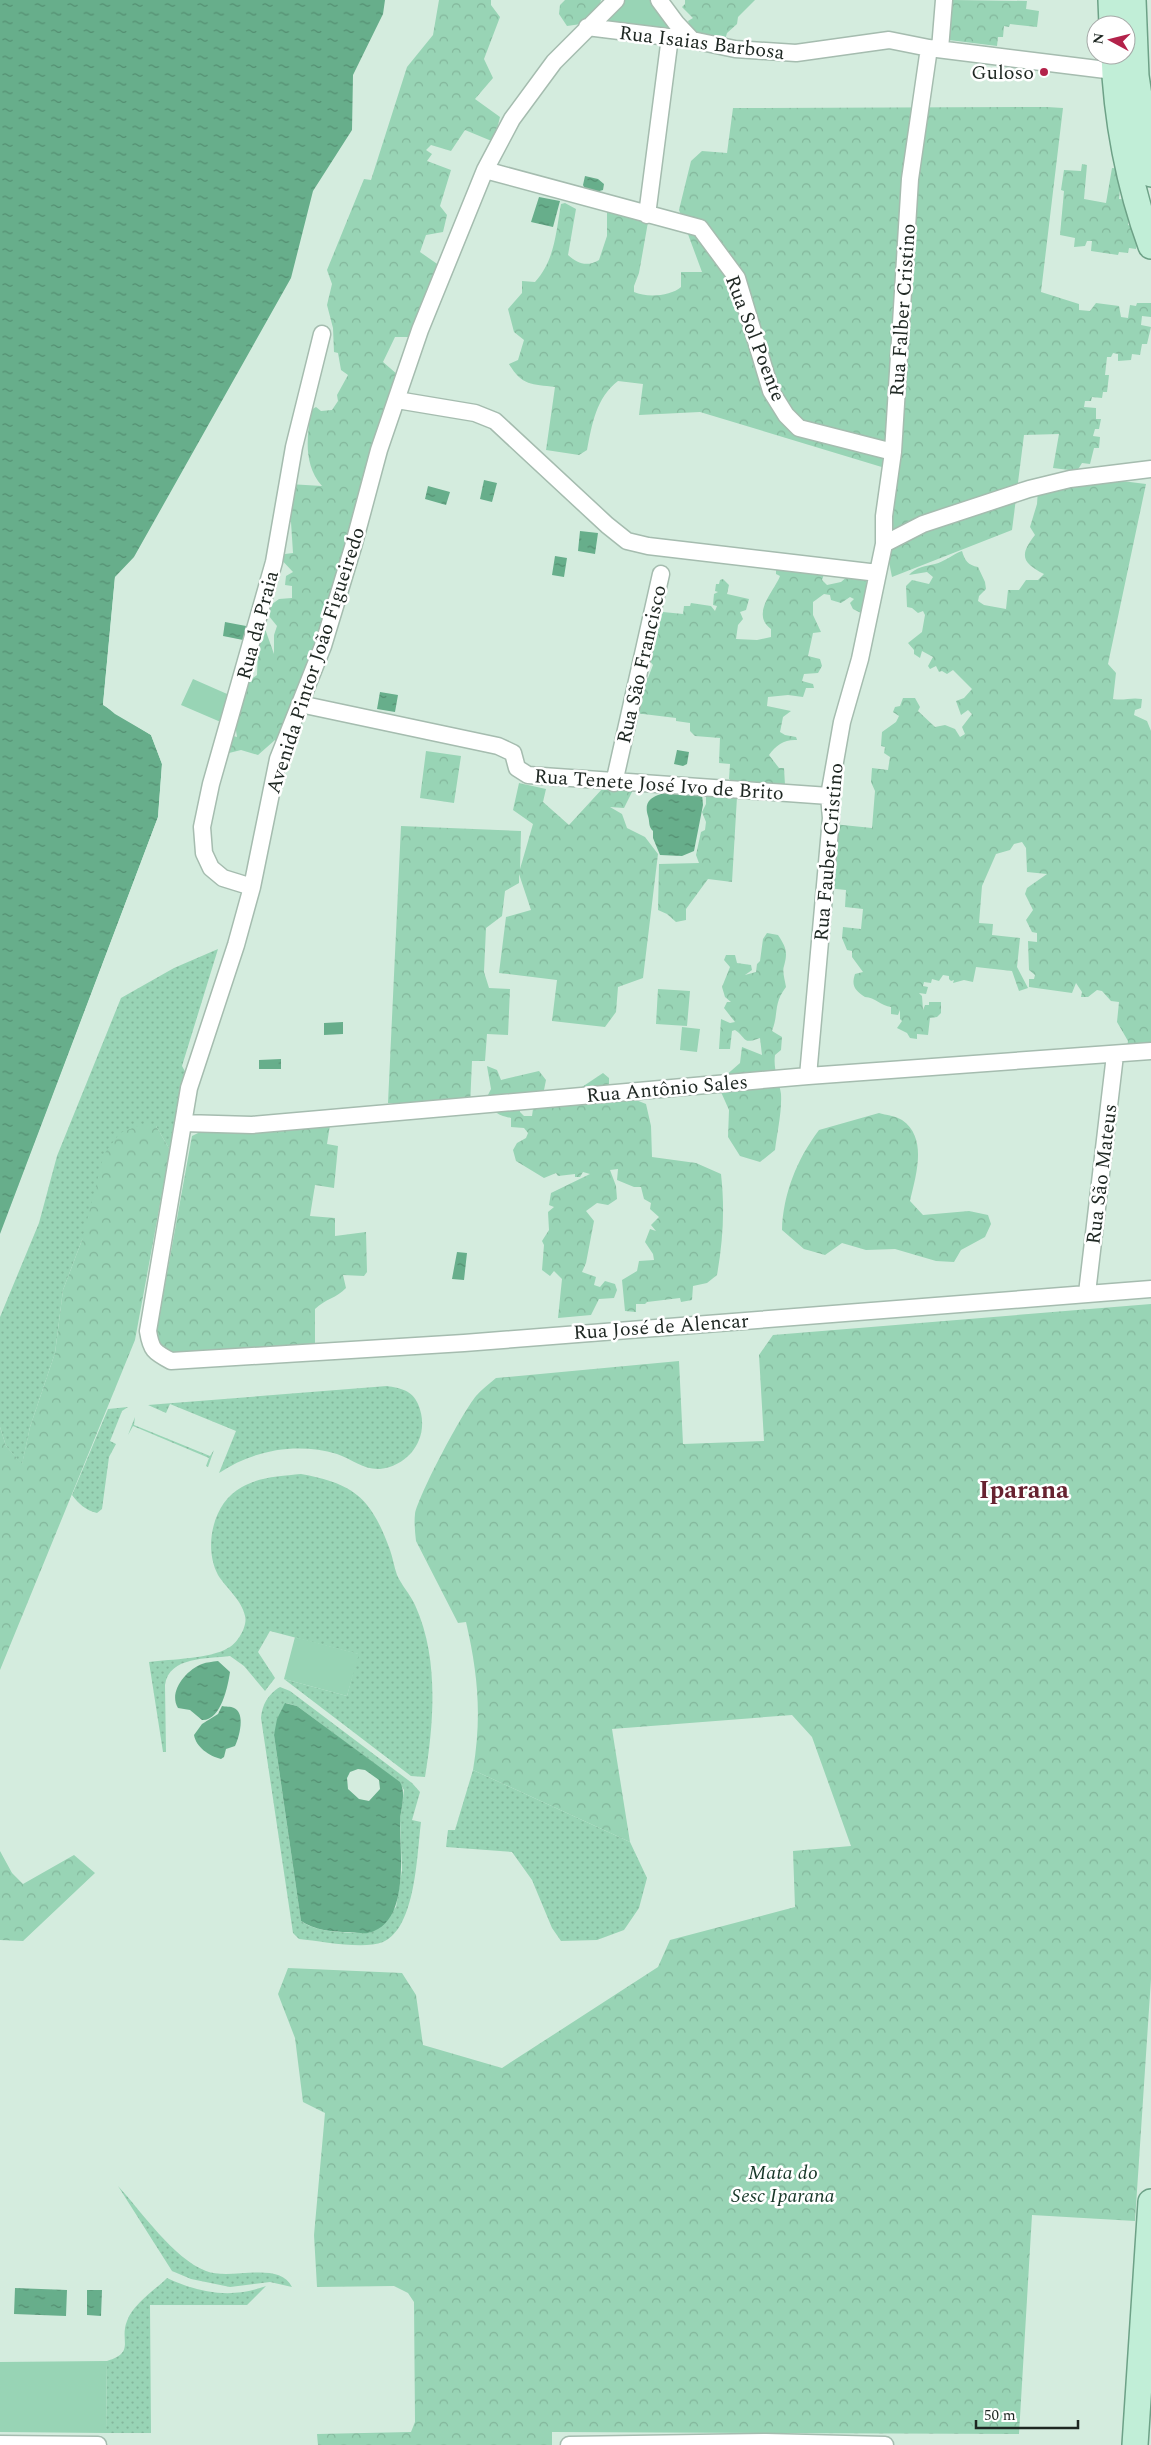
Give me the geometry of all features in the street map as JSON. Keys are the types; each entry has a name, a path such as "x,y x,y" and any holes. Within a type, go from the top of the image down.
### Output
{"main road":[{"path":"1111,0 1112,15"},
{"path":"1133,0 1129,70 1130,172 1151,246"},
{"path":"1129,70 1151,174"},
{"path":"1135,2445 1151,2202"}],"street":[{"name":"Avenida Pintor João Figueiredo","path":"171,1361 157,1354 150,1346 148,1331 189,1088 252,887 278,759 323,646 379,450 434,294 485,170 512,119 554,62 616,0"},
{"path":"659,0 676,23 692,40"},
{"name":"Rua Falber Cristino","path":"878,573 884,544 884,516 893,452 910,179 944,0"},
{"name":"Rua Isaias Barbosa","path":"587,27 692,40 735,49 796,53 889,40 934,49 1129,70"},
{"path":"647,216 670,37"},
{"name":"Rua Sol Poente","path":"485,170 647,216 700,228 710,238 737,278 771,391 786,415 799,428 893,452"},
{"name":"Rua da Praia","path":"252,887 223,878 211,868 204,853 202,827 211,784 274,562 294,448 322,334"},
{"path":"397,400 475,413 495,421 551,475 627,541 648,546 878,573"},
{"path":"884,544 923,524 1029,489 1070,479 1151,469"},
{"name":"Rua Fauber Cristino","path":"808,1076 832,818 829,796 842,722 860,659 878,573"},
{"name":"Rua São Francisco","path":"614,783 662,574"},
{"name":"Rua Tenete José Ivo de Brito","path":"300,704 498,746 513,753 516,768 528,775 614,783 829,796"},
{"name":"Rua Antônio Sales","path":"183,1123 252,1125 808,1076 1151,1051"},
{"name":"Rua São Mateus","path":"1087,1294 1115,1055"},
{"name":"Rua José de Alencar","path":"171,1361 464,1343 1151,1289"},
{"path":"569,2445 766,2442 885,2445"},
{"path":"0,2444 98,2445"}],"green space":[{"path":"439,0 491,0 491,5 500,17 484,59 493,78 475,99 500,117 494,142 465,130 451,151 431,145 426,150 432,154 427,161 451,170 440,206 447,215 443,232 426,235 420,252 443,268 419,321 411,328 409,337 395,337 383,362 398,375 367,462 348,531 342,604 277,752 275,740 258,755 241,750 229,753 224,750 230,735 237,737 235,724 246,683 257,675 259,625 264,626 274,654 274,635 277,626 264,610 279,599 292,598 292,586 285,585 286,576 293,572 277,555 293,553 291,522 282,524 289,484 322,486 316,478 309,459 308,430 311,410 316,407 321,411 332,410 338,401 337,395 348,375 341,370 338,353 334,352 333,328 327,305 332,284 327,270 364,179 371,180 407,67 433,35"},
{"path":"565,0 601,0 595,22 567,26 559,14 560,5"},
{"path":"621,0 654,0 673,34 597,24"},
{"path":"685,0 755,0 738,17 737,24 727,33 725,40 694,36 688,21 693,18 682,7 685,4"},
{"path":"953,0 1027,1 1026,9 1039,11 1037,27 1010,24 1009,27 1004,26 1003,37 998,37 997,46 949,40"},
{"path":"733,108 1063,108 1041,292 1079,304 1079,310 1090,311 1096,303 1119,306 1121,317 1128,318 1130,305 1136,306 1137,303 1151,303 1151,317 1142,316 1141,325 1151,327 1147,344 1142,344 1140,355 1132,354 1131,360 1118,361 1118,354 1113,353 1111,357 1107,357 1105,375 1109,375 1107,392 1103,392 1102,398 1092,397 1091,401 1085,401 1084,407 1096,408 1096,419 1101,419 1099,429 1095,429 1093,436 1100,437 1099,448 1094,448 1090,464 1082,463 1077,471 1053,468 1059,434 1024,435 1012,530 892,577 879,512 885,468 700,412 639,415 643,384 618,381 605,395 596,412 587,450 579,455 546,450 555,387 528,383 518,376 509,364 518,360 524,340 514,332 508,309 522,293 522,281 535,282 547,264 554,245 561,204 565,203 576,209 568,255 575,261 583,264 599,260 607,236 607,212 617,212 648,222 634,292 645,295 665,294 681,287 681,272 702,272 679,210 691,161 702,151 727,153"},
{"path":"1082,164 1087,165 1084,199 1106,203 1112,168 1122,169 1119,199 1131,200 1128,225 1141,229 1136,249 1129,248 1128,253 1119,252 1118,255 1091,251 1092,241 1087,241 1085,246 1074,247 1075,238 1060,235 1064,191 1061,190 1064,170 1081,171"},
{"path":"1098,478 1146,484 1108,664 1116,673 1113,699 1142,699 1141,708 1135,710 1134,715 1147,721 1151,731 1151,1057 1127,1048 1128,1041 1117,1022 1119,1002 1111,1001 1102,991 1097,990 1088,997 1081,997 1082,992 1076,983 1072,993 1029,987 1029,979 1034,979 1035,975 1029,970 1028,941 1037,942 1037,933 1032,932 1026,920 1033,910 1025,894 1027,888 1047,874 1027,872 1026,848 1022,842 1014,844 1010,850 996,854 982,886 979,923 993,924 992,935 1020,938 1017,967 1028,988 1019,991 1012,971 976,967 973,982 964,980 953,983 954,980 951,981 949,976 943,975 939,981 932,979 931,983 924,982 923,986 928,987 926,994 919,993 922,996 923,1010 925,1005 929,1005 929,1002 941,1002 941,1013 937,1017 930,1018 928,1035 917,1034 917,1039 910,1038 907,1033 897,1028 902,1021 900,1019 900,1010 898,1015 891,1014 891,1007 872,998 865,997 855,987 853,982 855,974 863,972 852,957 852,951 847,950 842,938 843,927 861,929 863,909 845,907 846,890 827,888 833,824 872,828 875,791 871,782 872,768 888,770 890,757 884,753 885,747 881,746 882,732 896,722 899,716 893,712 895,707 900,706 903,698 915,698 920,707 918,711 935,727 945,725 955,729 960,737 965,734 962,727 972,714 968,710 961,715 956,701 964,698 972,689 953,670 947,674 942,671 939,672 936,666 930,669 928,666 933,657 922,651 920,658 914,654 914,650 908,643 922,632 925,615 923,611 918,613 912,608 907,607 906,586 912,580 929,584 933,577 927,572 909,575 918,569 938,563 962,551 967,562 978,567 985,582 986,589 979,596 978,601 984,605 1006,609 1008,590 1019,590 1026,580 1038,580 1044,574 1031,566 1025,558 1027,548 1035,535 1030,527 1037,504 1038,489"},
{"path":"776,569 825,571 822,580 827,585 841,582 848,576 867,580 863,614 853,609 850,603 854,599 850,597 841,603 831,600 830,595 824,594 813,602 813,615 821,632 813,633 808,656 820,659 822,666 818,673 804,674 802,681 813,684 814,688 806,688 803,697 788,695 768,697 767,706 791,711 783,717 780,732 796,737 797,740 781,743 769,755 779,768 784,768 785,785 733,782 729,779 730,764 719,763 720,738 695,736 690,731 690,723 676,721 676,718 635,713 638,698 642,697 643,693 638,690 644,680 648,678 653,665 645,655 663,600 663,612 683,614 684,606 690,606 691,603 711,606 715,611 717,606 713,605 714,594 718,592 715,591 716,584 719,584 720,580 723,579 729,585 727,594 749,599 746,610 740,612 743,619 738,625 736,639 757,640 771,637 771,629 765,623 763,609 780,576 776,574"},
{"path":"193,679 234,697 223,723 181,705"},
{"path":"426,751 461,756 454,803 420,798"},
{"path":"519,783 546,789 543,802 569,825 603,788 633,790 624,808 610,807 622,814 627,828 645,837 658,854 643,978 618,987 616,1012 605,1027 552,1021 557,980 499,973 506,917 531,910 519,874 519,883 505,891 502,916 486,928 484,972 489,988 510,989 508,1035 487,1034 485,1061 472,1061 470,1106 388,1103 401,826 521,831 520,869 533,824 513,810"},
{"path":"706,796 737,797 732,882 708,879 686,909 686,920 676,922 667,914 658,910 659,864 699,863 696,855 701,832 705,830 706,822 702,812 706,804"},
{"path":"767,933 778,935 784,946 786,957 783,971 786,987 779,999 772,1031 782,1037 781,1050 775,1055 775,1070 781,1094 781,1108 775,1150 760,1162 740,1156 728,1137 729,1110 721,1092 724,1077 740,1063 742,1047 762,1055 760,1038 747,1041 735,1030 732,1031 730,1049 719,1049 721,1019 730,1023 735,1022 724,1008 727,1002 731,1002 725,997 722,987 730,967 724,960 726,955 735,955 737,963 751,965 752,970 745,975 756,972 757,964 760,961 763,939"},
{"path":"218,949 182,1066 187,1075 170,1150 156,1126 82,1240 63,1290 55,1353 30,1427 22,1465 6,1446 0,1427 0,1317 39,1223 57,1156 121,998 174,968"},
{"path":"658,989 690,991 687,1026 656,1024"},
{"path":"682,1027 700,1029 697,1052 680,1050"},
{"path":"487,1066 497,1070 501,1080 539,1071 546,1080 543,1095 520,1106 520,1112 524,1116 532,1116 533,1109 578,1103 579,1089 603,1073 609,1078 609,1098 631,1098 646,1104 651,1126 652,1157 696,1163 721,1174 723,1225 717,1275 707,1283 693,1286 692,1300 681,1302 680,1298 647,1302 645,1304 636,1304 636,1312 625,1311 622,1280 637,1271 639,1261 654,1260 653,1254 645,1242 650,1229 656,1231 651,1225 659,1217 650,1209 651,1203 644,1199 641,1187 634,1187 617,1180 618,1169 610,1170 616,1186 617,1199 608,1205 597,1203 586,1211 594,1221 586,1263 582,1272 596,1277 594,1285 600,1287 605,1281 615,1284 617,1290 614,1298 599,1299 591,1315 558,1318 562,1279 554,1271 550,1276 542,1270 544,1245 542,1241 549,1230 548,1212 554,1207 549,1205 551,1193 590,1174 583,1172 580,1177 575,1177 575,1174 558,1176 556,1173 544,1178 516,1161 513,1150 517,1143 526,1138 528,1133 524,1128 511,1127 511,1118 498,1114 491,1106 487,1097 491,1089"},
{"path":"879,1113 902,1120 915,1137 918,1147 918,1158 910,1201 923,1215 969,1211 988,1215 991,1224 985,1237 961,1250 954,1262 936,1261 895,1249 866,1250 842,1243 825,1255 804,1249 782,1230 788,1190 804,1153 819,1130"},
{"path":"143,1124 156,1126 170,1150 135,1340 0,1670 0,1427 6,1446 22,1464 30,1427 55,1353 63,1290 82,1240 104,1154 120,1133"},
{"path":"330,1125 327,1144 338,1146 334,1188 315,1185 310,1216 335,1218 335,1236 366,1232 367,1272 364,1276 343,1275 346,1288 315,1309 315,1345 185,1356 166,1350 160,1344 156,1334 192,1136 200,1132"},
{"name":"Mata do Sesc Iparana","path":"1151,1304 1151,1979 1135,2221 1032,2215 1019,2434 552,2432 552,2445 318,2445 317,2434 411,2432 415,2422 414,2302 408,2293 394,2286 317,2287 314,2235 325,2113 303,2102 295,2038 278,1994 288,1968 402,1973 416,1995 423,2045 502,2068 658,1967 670,1940 795,1907 793,1851 851,1846 812,1737 792,1715 612,1729 630,1842 473,1770 478,1713 476,1677 466,1622 458,1623 416,1541 415,1514 432,1472 476,1396 496,1378 679,1361 683,1444 764,1441 759,1355 773,1335"},
{"path":"387,1386 401,1389 415,1399 421,1415 422,1426 420,1437 410,1455 391,1466 380,1469 368,1468 337,1454 322,1450 291,1449 276,1450 246,1459 219,1473 236,1431 170,1404 166,1413 148,1405"},
{"path":"128,1407 122,1411 110,1441 116,1444 109,1457 102,1509 97,1513 93,1512 83,1506 72,1495 108,1409"},
{"path":"135,1417 134,1425 210,1456 214,1450 208,1467 206,1466 209,1458 133,1426 128,1435"},
{"path":"301,1474 320,1478 348,1489 359,1496 368,1506 383,1532 397,1575 415,1605 423,1625 431,1668 431,1734 425,1777 411,1776 284,1679 347,1696 358,1654 270,1631 258,1652 275,1678 265,1691 244,1666 230,1656 191,1661 174,1669 168,1676 165,1685 166,1752 163,1752 149,1662 220,1652 235,1643 245,1625 246,1620 241,1605 218,1575 211,1552 211,1539 218,1514 232,1494 242,1487 256,1481"},
{"path":"295,1637 359,1654 347,1696 284,1679"},
{"path":"280,1687 290,1691 412,1783 420,1792 412,1820 421,1822 413,1888 402,1922 394,1934 383,1942 365,1945 342,1944 299,1939 293,1933 261,1718 266,1700","holes":["286,1703 297,1706 399,1782 404,1790 400,1821 402,1870 396,1907 369,1933 325,1930 301,1921 274,1735"]},
{"path":"473,1770 630,1842 647,1878 639,1908 624,1930 597,1940 561,1941 552,1928 532,1880 512,1852 446,1847 448,1830 455,1830"},
{"path":"0,1851 12,1873 23,1884 74,1855 95,1873 23,1941 0,1940"},
{"path":"118,2186 170,2245 194,2265 206,2271 216,2273 266,2273 277,2275 286,2279 292,2287 270,2282 230,2287 191,2279 172,2271"},
{"path":"167,2278 203,2291 241,2292 266,2286 247,2305 150,2305 151,2433 106,2433 107,2361 116,2358 124,2350 125,2328 134,2309"},
{"path":"107,2361 106,2433 0,2432 0,2362"}],"water":[{"path":"0,0 385,0 383,14 353,75 352,130 313,191 291,278 134,557 115,577 103,704 115,714 151,735 162,764 158,817 0,1234"},
{"path":"585,176 598,179 604,184 603,190 596,192 586,191 583,185"},
{"path":"539,197 560,201 553,227 531,222"},
{"path":"484,480 497,483 492,502 480,499"},
{"path":"428,486 450,492 446,505 425,499"},
{"path":"580,531 598,533 595,554 578,551"},
{"path":"555,556 567,558 564,577 552,575"},
{"path":"225,622 246,626 243,640 223,636"},
{"path":"380,692 398,695 395,712 377,709"},
{"path":"677,750 689,752 687,764 683,766 674,764"},
{"path":"680,790 702,794 703,805 694,851 682,856 660,855 650,826 647,809 648,803 655,796"},
{"path":"343,1022 343,1034 324,1035 324,1023"},
{"path":"281,1059 281,1069 259,1069 259,1060"},
{"path":"457,1252 467,1253 464,1280 452,1279"},
{"path":"218,1661 230,1672 222,1702 214,1715 209,1719 202,1720 190,1710 178,1708 175,1695 180,1682 185,1676 202,1664"},
{"path":"285,1703 297,1706 400,1782 403,1797 400,1823 400,1886 397,1902 391,1916 381,1927 368,1933 337,1932 324,1930 301,1921 274,1735 277,1719","holes":["358,1769 365,1770 379,1780 380,1789 369,1801 359,1799 348,1789 347,1778 350,1772"]},
{"path":"222,1706 233,1707 238,1711 241,1720 240,1732 235,1746 226,1749 224,1757 221,1759 212,1756 204,1750 197,1743 194,1735 202,1724 218,1714"},
{"path":"15,2288 67,2290 66,2316 14,2314"},
{"path":"87,2290 102,2290 101,2316 87,2315"}],"pier":[{"path":"120,575 117,578 106,703 153,734 164,764 161,818 0,1236 158,817 162,764 151,735 103,705 115,577"}],"place":[{"name":"Guloso","path":"1044,72"}],"district":[{"name":"Iparana","path":"1024,1489"}]}
